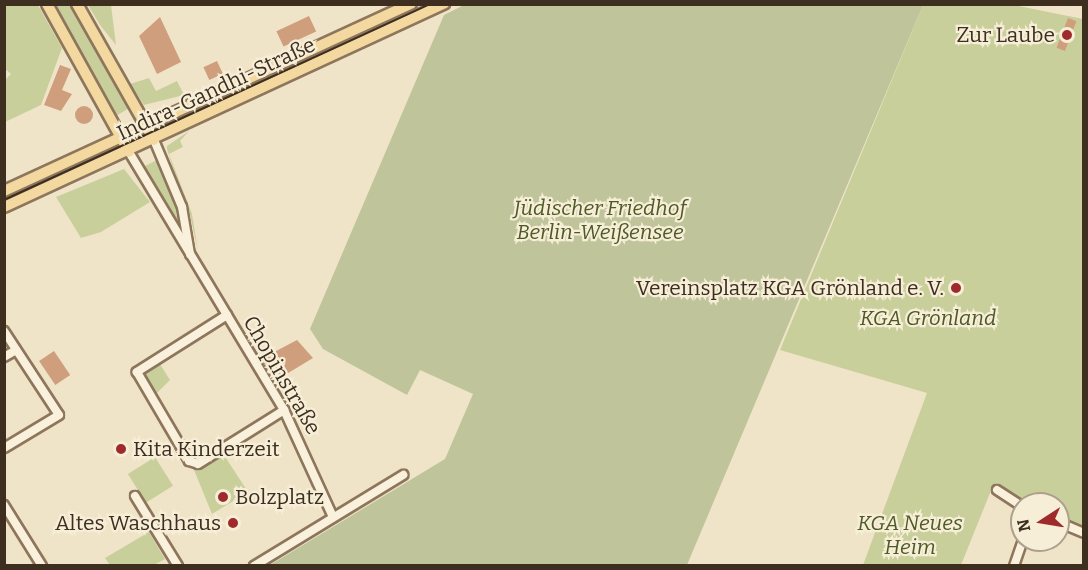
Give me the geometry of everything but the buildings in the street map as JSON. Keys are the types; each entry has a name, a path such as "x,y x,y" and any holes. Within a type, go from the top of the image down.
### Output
{"main road":[{"path":"47,4 129,152"},
{"path":"77,4 154,140"},
{"name":"Indira-Gandhi-Straße","path":"4,191 145,123 247,80 411,4"},
{"name":"Indira-Gandhi-Straße","path":"4,207 129,152 444,4"},
{"path":"247,80 253,92"}],"street":[{"name":"Chopinstraße","path":"154,140 182,207 190,255"},
{"name":"Chopinstraße","path":"129,152 284,410 333,517"},
{"path":"227,315 137,372 189,461 198,464 284,410"},
{"path":"4,331 59,415 4,448"},
{"path":"4,357 16,350"},
{"path":"254,566 402,475"},
{"path":"997,490 1010,498"},
{"path":"135,496 178,566"},
{"path":"4,505 42,566"}],"green space":[{"path":"5,4 38,5 62,48 41,105 5,122 5,80 11,74 5,69"},
{"name":"Jüdischer Friedhof Berlin-Weißensee","path":"466,4 923,5 687,565 270,565 445,459 473,394 420,370 407,395 323,349 310,329 444,15"},
{"path":"51,5 73,5 131,107 116,116"},
{"path":"88,5 111,5 116,45 100,25"},
{"path":"923,5 1013,5 1083,19 1083,528 1070,522 1070,492 1010,492 1010,496 992,488 961,565 863,565 927,393 780,350"},
{"path":"149,78 156,91 177,81 184,95 144,105 130,84"},
{"path":"189,131 180,141 183,147 169,154 192,214 198,251 190,215 167,149 167,146"},
{"path":"159,159 178,203 183,238 141,168"},
{"path":"124,169 150,202 101,232 81,238 56,197"},
{"path":"158,361 170,380 153,397 142,372"},
{"path":"222,452 248,492 212,514 194,470"},
{"path":"155,457 173,486 146,503 128,474"},
{"path":"149,532 165,559 154,565 110,565 105,558"}],"tram line":[{"path":"4,200 430,4"}],"place":[{"name":"Zur Laube","path":"1067,35"},
{"name":"Vereinsplatz KGA Grönland e. V.","path":"956,288"},
{"name":"Kita Kinderzeit","path":"121,449"},
{"name":"Bolzplatz","path":"223,497"},
{"name":"Altes Waschhaus","path":"233,523"}],"park label":[{"name":"KGA Grönland","path":"928,318"},
{"name":"KGA Neues Heim","path":"910,535"}]}
